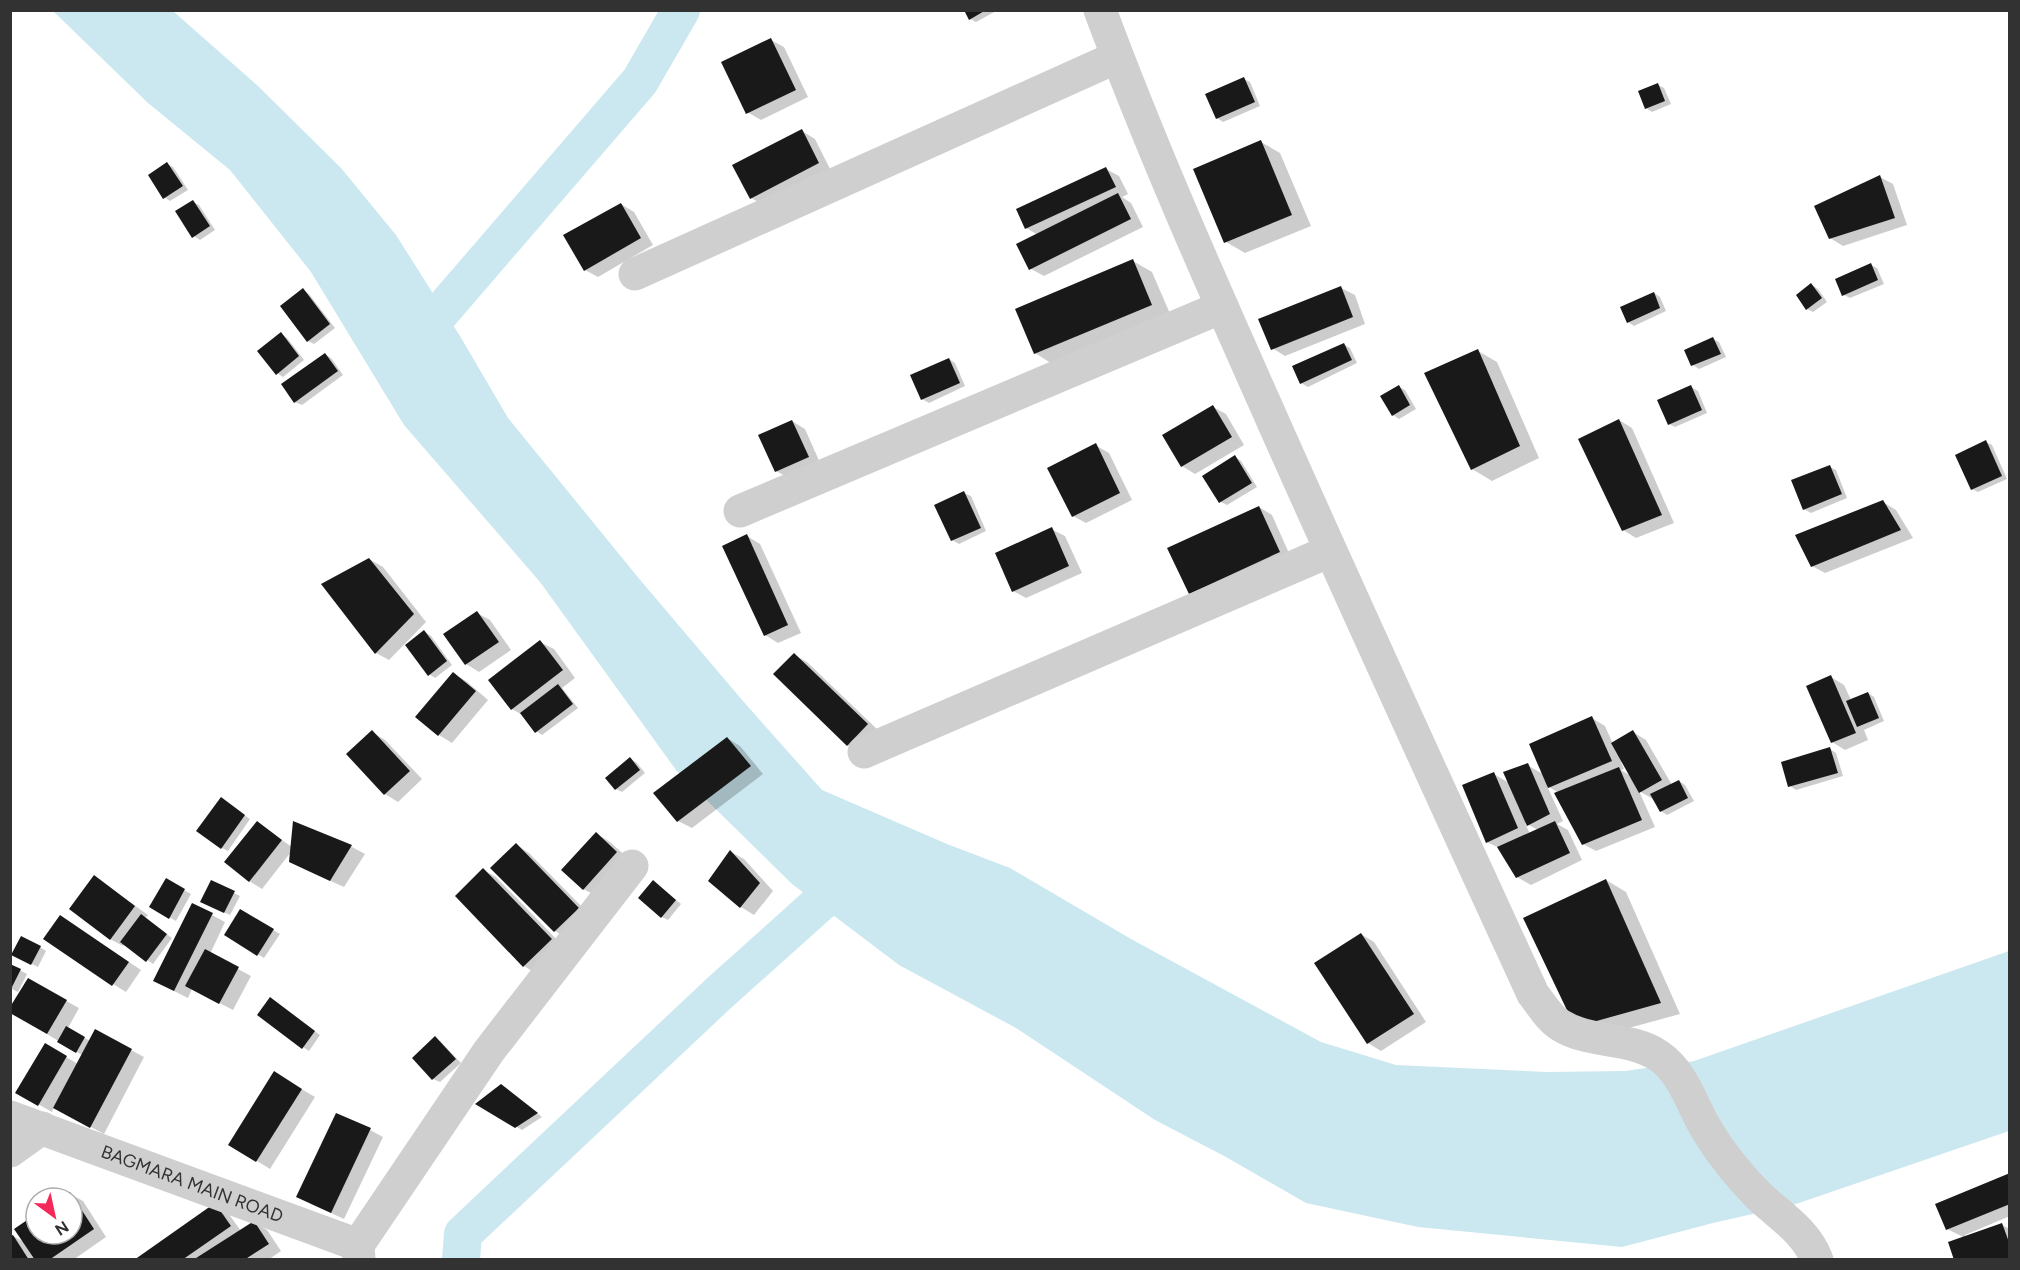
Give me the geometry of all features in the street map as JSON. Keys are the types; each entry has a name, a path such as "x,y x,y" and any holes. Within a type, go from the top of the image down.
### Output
{"street":[{"path":"1100,10 1117,57 1222,307 1330,551 1533,994 1560,1025 1583,1035 1644,1047 1661,1057 1681,1080 1707,1131 1734,1168 1760,1196 1791,1223 1813,1249 1817,1260"},
{"path":"635,274 1117,57"},
{"path":"740,511 1222,307"},
{"path":"864,752 1330,551"},
{"path":"359,1252 489,1051 632,866"},
{"name":"BAGMARA MAIN ROAD","path":"10,1117 359,1252"},
{"path":"10,1151 42,1128"}],"water":[{"path":"53,11 173,11 258,86 341,168 396,235 460,336 508,418 641,581 822,790 947,844 1010,868 1131,939 1321,1042 1396,1065 1547,1072 1625,1071 1694,1061 2009,951 2009,1131 1796,1204 1622,1247 1418,1227 1306,1203 1155,1120 1016,1028 899,965 792,884 676,770 540,582 404,425 311,272 230,170 148,103"}],"building":[{"path":"964,10 986,10 969,20"},
{"path":"771,38 796,90 746,114 721,62"},
{"path":"1244,77 1255,102 1216,119 1205,94"},
{"path":"1658,83 1665,101 1645,109 1638,91"},
{"path":"802,129 819,163 750,199 732,165"},
{"path":"1261,140 1292,215 1224,243 1193,169"},
{"path":"167,162 183,186 163,199 148,175"},
{"path":"1106,167 1116,187 1025,229 1016,209"},
{"path":"1880,175 1895,218 1829,239 1814,206"},
{"path":"1118,193 1131,219 1029,270 1016,244"},
{"path":"193,200 210,226 192,238 175,211"},
{"path":"621,203 641,238 584,271 563,235"},
{"path":"1133,259 1152,305 1034,354 1015,309"},
{"path":"1871,263 1878,280 1842,296 1835,279"},
{"path":"1811,283 1822,298 1806,310 1796,295"},
{"path":"1341,286 1353,317 1271,350 1258,319"},
{"path":"303,288 330,324 307,342 280,306"},
{"path":"1654,292 1660,308 1627,323 1620,307"},
{"path":"281,332 299,356 276,375 257,351"},
{"path":"1713,337 1721,354 1691,366 1684,350"},
{"path":"1344,343 1352,360 1300,384 1292,366"},
{"path":"1478,349 1520,446 1471,470 1424,373"},
{"path":"325,353 338,371 294,403 281,384"},
{"path":"949,358 960,383 921,400 910,375"},
{"path":"1399,385 1410,405 1392,416 1380,396"},
{"path":"1691,385 1702,410 1668,425 1657,400"},
{"path":"1213,405 1232,437 1181,467 1162,435"},
{"path":"1619,419 1662,515 1622,531 1578,439"},
{"path":"792,420 809,457 775,472 758,435"},
{"path":"1986,440 2002,476 1971,490 1955,455"},
{"path":"1096,443 1120,493 1072,517 1047,468"},
{"path":"1235,455 1252,483 1219,503 1202,476"},
{"path":"1830,465 1842,494 1803,510 1791,480"},
{"path":"964,491 981,528 951,541 934,505"},
{"path":"1883,500 1901,530 1811,567 1795,535"},
{"path":"1259,506 1280,552 1189,594 1167,548"},
{"path":"1052,527 1069,566 1012,592 995,553"},
{"path":"747,534 788,625 764,636 722,546"},
{"path":"369,558 414,614 375,654 321,584"},
{"path":"477,611 499,642 465,665 443,634"},
{"path":"424,630 447,661 428,676 405,645"},
{"path":"540,640 563,670 511,710 488,680"},
{"path":"794,653 868,724 847,746 773,674"},
{"path":"453,672 476,691 438,736 415,717"},
{"path":"1831,675 1856,733 1831,743 1806,686"},
{"path":"558,684 573,704 535,733 520,713"},
{"path":"1868,692 1879,718 1857,727 1846,701"},
{"path":"1592,716 1612,761 1548,788 1529,744"},
{"path":"372,730 410,771 384,795 346,754"},
{"path":"1633,730 1662,780 1639,793 1611,743"},
{"path":"727,737 751,766 677,822 653,793"},
{"path":"1830,747 1838,773 1788,787 1781,762"},
{"path":"630,757 640,770 615,790 605,778"},
{"path":"1528,763 1550,814 1527,826 1503,772"},
{"path":"1619,767 1642,820 1582,845 1554,793"},
{"path":"1494,772 1518,828 1486,843 1462,785"},
{"path":"1679,780 1688,798 1660,812 1650,794"},
{"path":"221,797 245,815 221,849 196,831"},
{"path":"257,821 282,840 249,882 224,862"},
{"path":"293,821 352,845 330,881 289,862"},
{"path":"1555,821 1570,853 1516,878 1497,847"},
{"path":"596,832 617,852 583,890 561,870"},
{"path":"516,843 579,908 554,932 490,868"},
{"path":"730,850 760,883 740,908 708,881"},
{"path":"483,868 552,939 523,967 455,896"},
{"path":"94,875 135,906 110,940 69,909"},
{"path":"166,878 185,889 169,919 149,907"},
{"path":"1606,879 1661,1003 1575,1027 1523,918"},
{"path":"211,880 235,891 224,913 200,902"},
{"path":"653,880 676,900 661,918 638,898"},
{"path":"192,903 213,913 174,991 153,981"},
{"path":"240,909 274,929 257,956 224,935"},
{"path":"141,914 167,934 146,962 120,942"},
{"path":"60,915 129,962 112,986 43,939"},
{"path":"1361,933 1414,1014 1367,1044 1314,963"},
{"path":"21,936 41,946 31,965 11,955"},
{"path":"205,949 239,967 219,1004 185,986"},
{"path":"10,964 21,969 10,991"},
{"path":"28,978 67,1000 47,1034 10,1013 10,1007"},
{"path":"270,997 315,1031 302,1049 257,1015"},
{"path":"66,1026 85,1037 76,1053 57,1042"},
{"path":"95,1029 132,1049 90,1128 53,1108"},
{"path":"435,1036 456,1059 432,1080 412,1058"},
{"path":"45,1043 67,1056 38,1106 15,1093"},
{"path":"274,1071 302,1089 256,1162 228,1145"},
{"path":"501,1084 538,1113 515,1128 475,1104"},
{"path":"336,1113 371,1128 331,1213 296,1197"},
{"path":"2010,1173 2010,1204 1946,1230 1935,1204"},
{"path":"215,1203 231,1226 182,1260 134,1260"},
{"path":"84,1214 94,1229 84,1236"},
{"path":"254,1221 269,1244 244,1260 193,1260"},
{"path":"24,1222 24,1244 14,1229"},
{"path":"2002,1223 2010,1245 2010,1260 1954,1260 1948,1242"},
{"path":"13,1235 29,1260 10,1260 10,1236"},
{"path":"26,1246 69,1246 49,1260 35,1260"}],"waterway":[{"path":"415,342 640,81 681,10"},
{"path":"461,1260 463,1234 717,995 853,873"}]}
